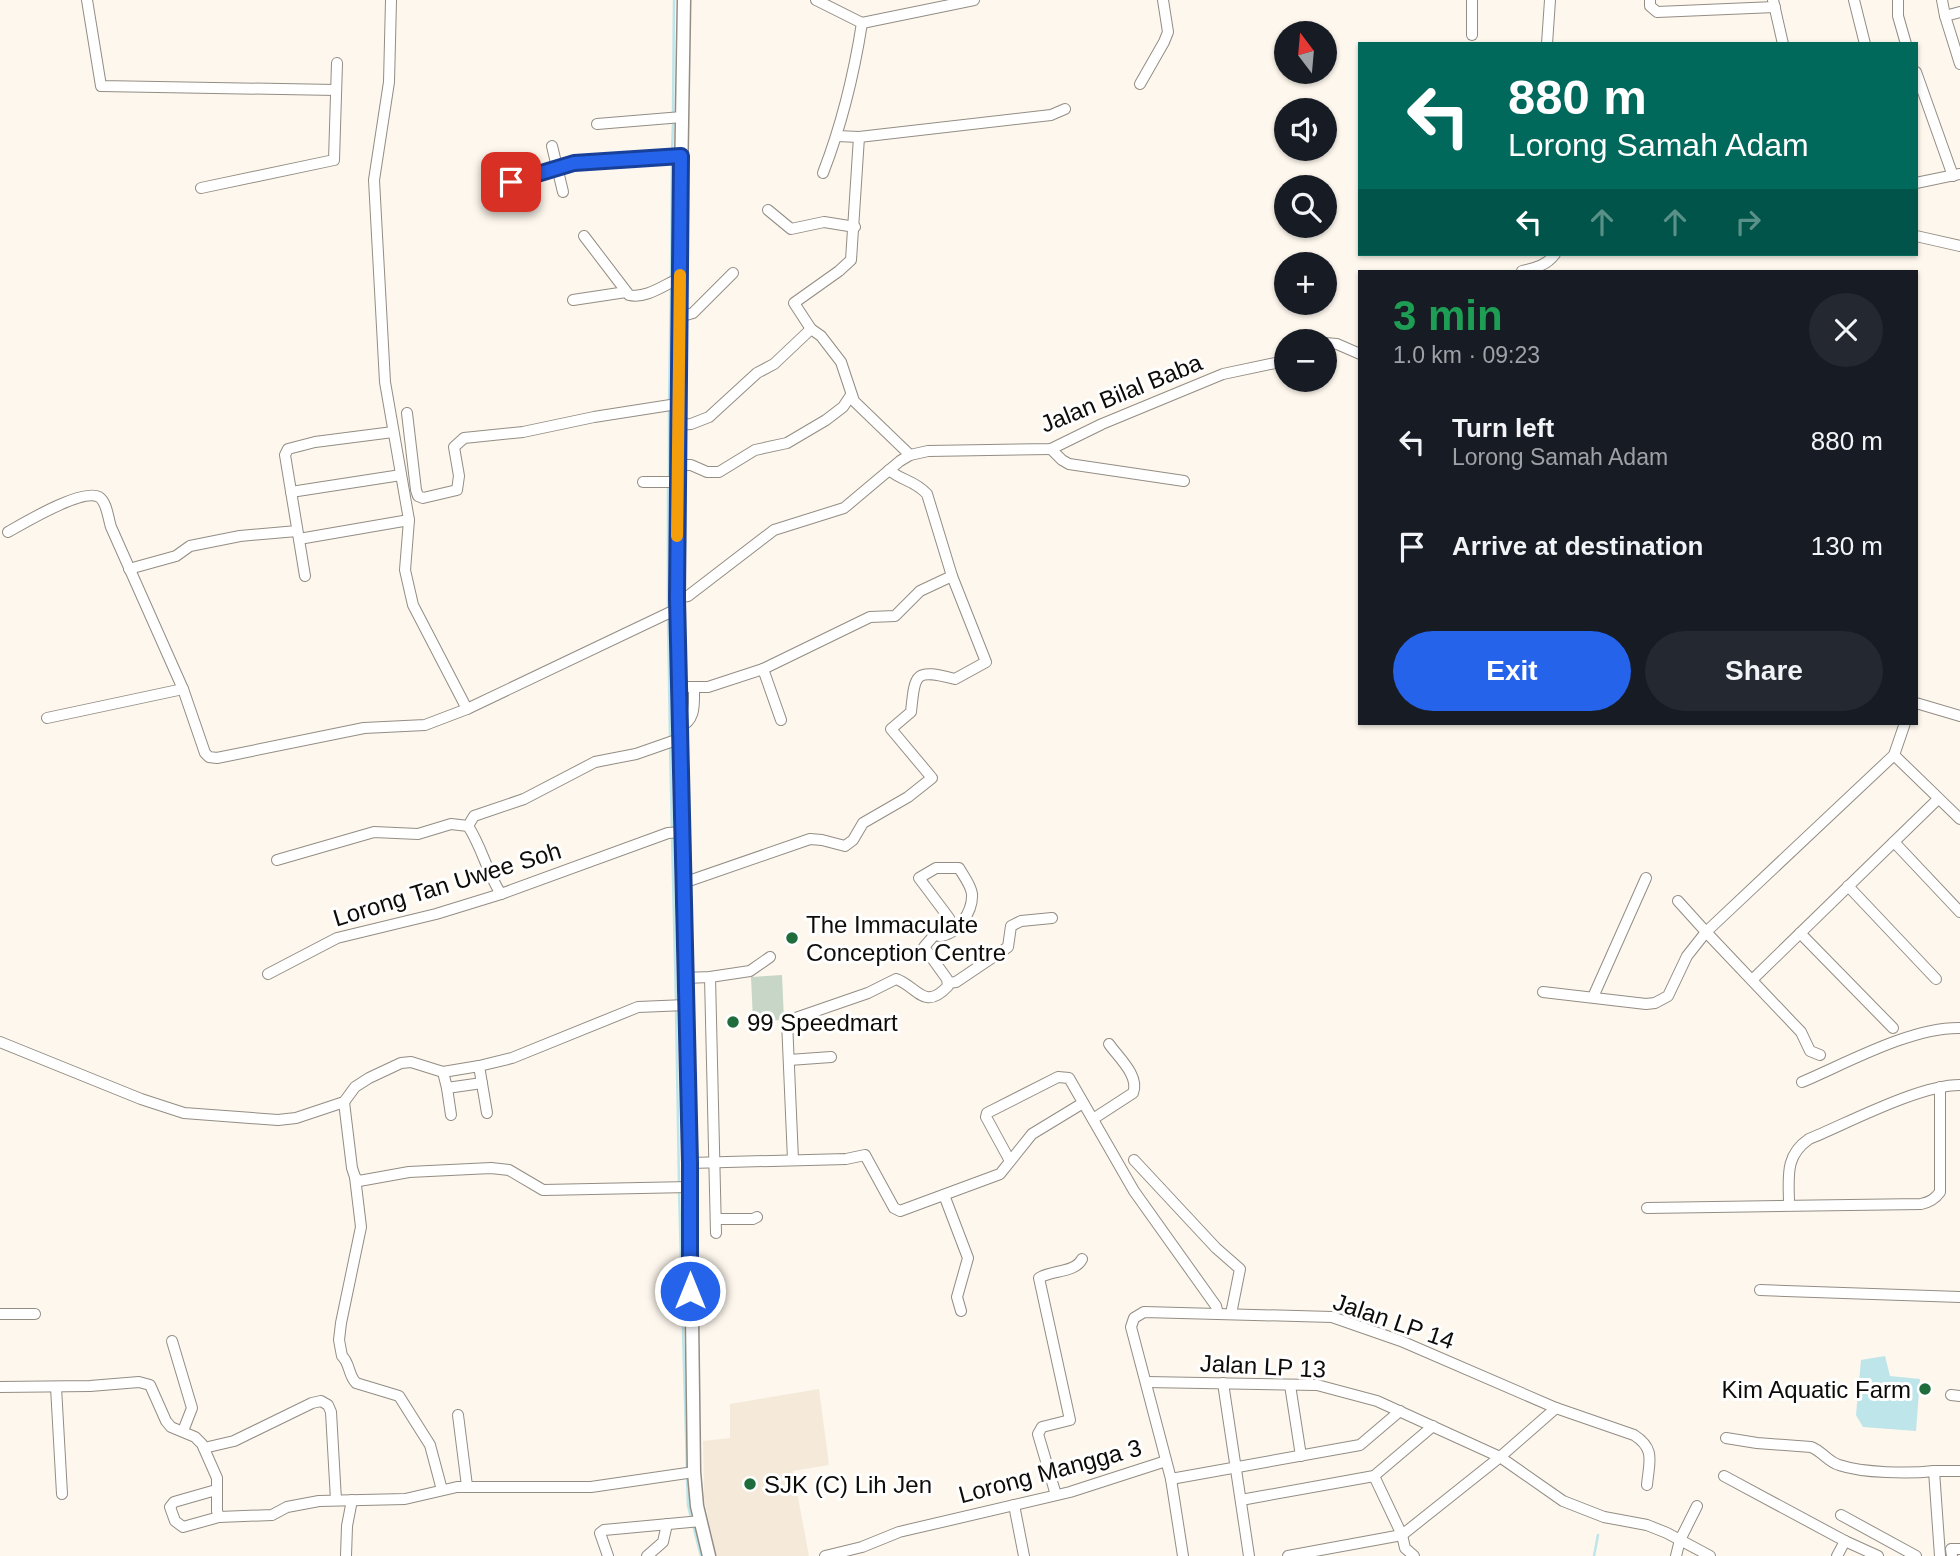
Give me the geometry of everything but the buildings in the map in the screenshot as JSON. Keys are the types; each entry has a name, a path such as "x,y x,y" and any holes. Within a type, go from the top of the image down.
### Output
{"main road":[{"path":"684,0 676,118 678,156 674,281 679,317 671,405 677,425 677,465 671,482 678,687 675,737 676,832 683,883 685,978 679,1005 690,1163 683,1187 689,1472 695,1521 709,1556"}],"street":[{"path":"87,0 101,86 336,90"},
{"path":"391,0 389,82 374,180 385,382 409,520 405,570 413,605 467,709"},
{"path":"816,0 862,23 974,0"},
{"path":"1140,84 1168,32 1163,0"},
{"path":"1472,0 1472,35"},
{"path":"1547,42 1550,0"},
{"path":"1854,0 1864,42"},
{"path":"1898,0 1898,16 1905,42"},
{"path":"1942,0 1960,64"},
{"path":"1650,3 1657,12 1774,3 1783,42"},
{"path":"1945,16 1960,12"},
{"path":"823,173 837,136 855,69 862,23"},
{"path":"201,188 334,160 337,63"},
{"path":"1918,77 1957,175 1918,183"},
{"path":"837,136 859,138 1051,115 1065,109"},
{"path":"597,124 676,118"},
{"path":"859,138 853,251 848,264 794,303 811,330 821,336 841,362 851,395 860,408 910,455"},
{"path":"552,146 563,192"},
{"path":"513,205 511,182 574,163 678,156"},
{"path":"768,210 791,229 824,222 855,227"},
{"path":"584,236 626,292 637,297 674,281"},
{"path":"1918,236 1960,246"},
{"path":"1526,270 1541,266 1553,256"},
{"path":"679,317 693,313 733,273"},
{"path":"573,300 626,292"},
{"path":"677,425 691,424 709,417 757,373 774,364 811,330"},
{"path":"1337,344 1358,353"},
{"name":"Jalan Bilal Baba","path":"8,532 71,500 88,496 100,498 104,502 111,527 183,689 205,753 209,757 217,758 364,728 425,725 467,709 597,645 660,618 775,530 844,508 910,455 928,451 1051,449 1102,424 1223,374 1274,363"},
{"path":"677,465 691,465 707,472 719,472 755,450 787,443 826,420 843,407 851,395"},
{"path":"407,414 416,490 418,496 423,498 457,490 459,476 453,447 464,438 523,432 593,417 671,405"},
{"path":"305,576 285,456 288,449 316,442 393,432"},
{"path":"1051,449 1069,464 1184,481"},
{"path":"683,883 810,839 822,839 845,846 853,840 863,823 908,797 932,778 891,729 911,712 914,685 922,674 955,678 986,662 952,576 927,494 918,485 889,470"},
{"path":"291,492 401,475"},
{"path":"643,482 671,482"},
{"path":"129,569 176,556 190,546 240,536 298,535 409,520"},
{"path":"678,687 708,687 763,669 870,617 895,615 920,591 952,576"},
{"path":"763,669 780,720"},
{"path":"468,827 474,816 533,794 595,762 636,754 675,737 691,719 694,688"},
{"path":"47,718 183,689"},
{"path":"1918,704 1960,716"},
{"path":"1543,992 1646,1004 1662,1001 1672,990 1692,948 1706,932 1894,755 1904,725"},
{"path":"1894,755 1960,819"},
{"path":"1752,980 1938,799"},
{"path":"277,860 374,832 418,834 450,824 468,827"},
{"path":"468,827 501,894"},
{"name":"Lorong Tan Uwee Soh","path":"268,974 337,938 436,914 501,894 676,832"},
{"path":"1894,842 1960,912"},
{"path":"937,934 947,935 968,912 971,890 959,868 936,868 919,878 949,918 924,947 948,983"},
{"path":"1593,997 1646,878"},
{"path":"1849,887 1937,979"},
{"path":"1678,901 1801,1032 1810,1051 1820,1055"},
{"path":"948,983 956,982 973,972 1008,947 1011,926 1021,921 1052,918"},
{"path":"1800,933 1894,1028"},
{"path":"685,978 750,971 770,957"},
{"path":"710,977 716,1233"},
{"path":"793,1160 787,1021 868,993 890,980 903,981 918,995 928,998 943,992 948,983"},
{"path":"0,1042 141,1099 184,1113 278,1120 296,1118 344,1102 355,1087 390,1066 411,1062 443,1072 479,1066 512,1058 638,1007 679,1005"},
{"path":"1802,1082 1903,1039 1938,1030 1960,1028"},
{"path":"1093,1119 1133,1093 1136,1087 1132,1076 1109,1044"},
{"path":"789,1060 831,1057"},
{"path":"479,1066 487,1113"},
{"path":"443,1072 451,1115"},
{"path":"1010,1161 986,1117 990,1111 1058,1077 1069,1078 1134,1191 1216,1306 1218,1314"},
{"path":"447,1088 482,1083"},
{"path":"1788,1205 1790,1164 1798,1146 1899,1101 1940,1087 1960,1085"},
{"path":"1647,1208 1921,1204 1936,1198 1940,1192 1940,1087"},
{"path":"344,1102 361,1227 341,1323 339,1340 342,1356 347,1361 352,1379 356,1383 399,1396 430,1445 442,1490"},
{"path":"690,1163 846,1159 865,1155 896,1210 900,1211 999,1174 1032,1134 1083,1103"},
{"path":"1134,1160 1216,1248 1240,1269 1231,1314"},
{"path":"355,1177 359,1181 409,1172 499,1168 509,1170 543,1190 683,1187"},
{"path":"944,1195 968,1258 957,1297 961,1311"},
{"path":"716,1219 757,1217"},
{"path":"1056,1495 1038,1434 1042,1427 1070,1420 1039,1278 1073,1268 1082,1259"},
{"path":"1759,1290 1960,1297"},
{"name":"Jalan LP 14","path":"1146,1382 1131,1323 1144,1312 1332,1317 1401,1341 1556,1408 1634,1435 1650,1453 1647,1485"},
{"path":"0,1314 35,1314"},
{"path":"173,1341 192,1408 183,1431"},
{"path":"1146,1382 1171,1479 1183,1556"},
{"name":"Jalan LP 13","path":"1146,1382 1317,1385 1377,1401 1500,1457 1563,1501 1604,1517 1647,1525 1710,1556"},
{"path":"1223,1384 1250,1556"},
{"path":"0,1387 150,1385 171,1427 195,1437 204,1448 217,1478 216,1511 219,1517"},
{"path":"1290,1385 1301,1456"},
{"path":"56,1387 62,1494"},
{"path":"204,1448 234,1441 321,1401 328,1405 331,1412 337,1500"},
{"path":"1288,1556 1402,1535 1500,1457 1556,1408"},
{"path":"1171,1479 1360,1445 1400,1411"},
{"path":"458,1415 467,1486"},
{"path":"1241,1500 1374,1476 1433,1426"},
{"path":"1726,1438 1757,1444 1811,1447 1837,1465 1910,1474 1960,1471"},
{"name":"Lorong Mangga 3","path":"825,1556 862,1547 900,1532 1056,1495 1166,1461"},
{"path":"1934,1471 1940,1556"},
{"path":"216,1490 174,1502 170,1507 175,1521 183,1527 219,1517 272,1515 288,1507 319,1501 405,1500 467,1486 591,1487 689,1472"},
{"path":"1374,1476 1402,1535 1405,1548 1414,1556"},
{"path":"1724,1476 1878,1556"},
{"path":"346,1556 347,1526 352,1500"},
{"path":"1014,1505 1024,1556"},
{"path":"1676,1556 1679,1540 1697,1506"},
{"path":"1841,1515 1916,1556"},
{"path":"608,1556 600,1533 604,1530 695,1521"},
{"path":"647,1556 663,1542 667,1524"},
{"path":"1836,1556 1845,1541"},
{"path":"1952,1556 1951,1549 1960,1549"}],"shaded area":[{"name":"SJK (C) Lih Jen","path":"819,1389 829,1465 793,1471 809,1556 716,1556 704,1498 703,1441 730,1438 730,1404"}],"green space":[{"path":"782,975 784,1020 753,1021 751,977"}],"water":[{"path":"1885,1356 1890,1376 1920,1379 1916,1431 1863,1427 1856,1415 1861,1360"}],"waterway":[{"path":"673,116 674,0"},
{"path":"672,154 673,122"},
{"path":"671,280 672,161"},
{"path":"669,403 671,287"},
{"path":"669,409 669,480"},
{"path":"668,486 668,609"},
{"path":"668,616 670,739"},
{"path":"670,745 672,830"},
{"path":"672,836 676,1001"},
{"path":"676,1008 679,1183"},
{"path":"679,1190 687,1470"},
{"path":"687,1477 691,1518"},
{"path":"693,1525 701,1556"},
{"path":"1594,1556 1598,1535"}],"slow traffic":[{"path":"677,536 680,275"}],"place":[{"name":"The Immaculate Conception Centre","path":"792,938"},
{"name":"99 Speedmart","path":"733,1022"},
{"name":"Kim Aquatic Farm","path":"1925,1389"},
{"name":"SJK (C) Lih Jen","path":"750,1484"}],"route":[{"path":"511,182 574,163 681,156 677,598 690,1163 690,1291"}]}
